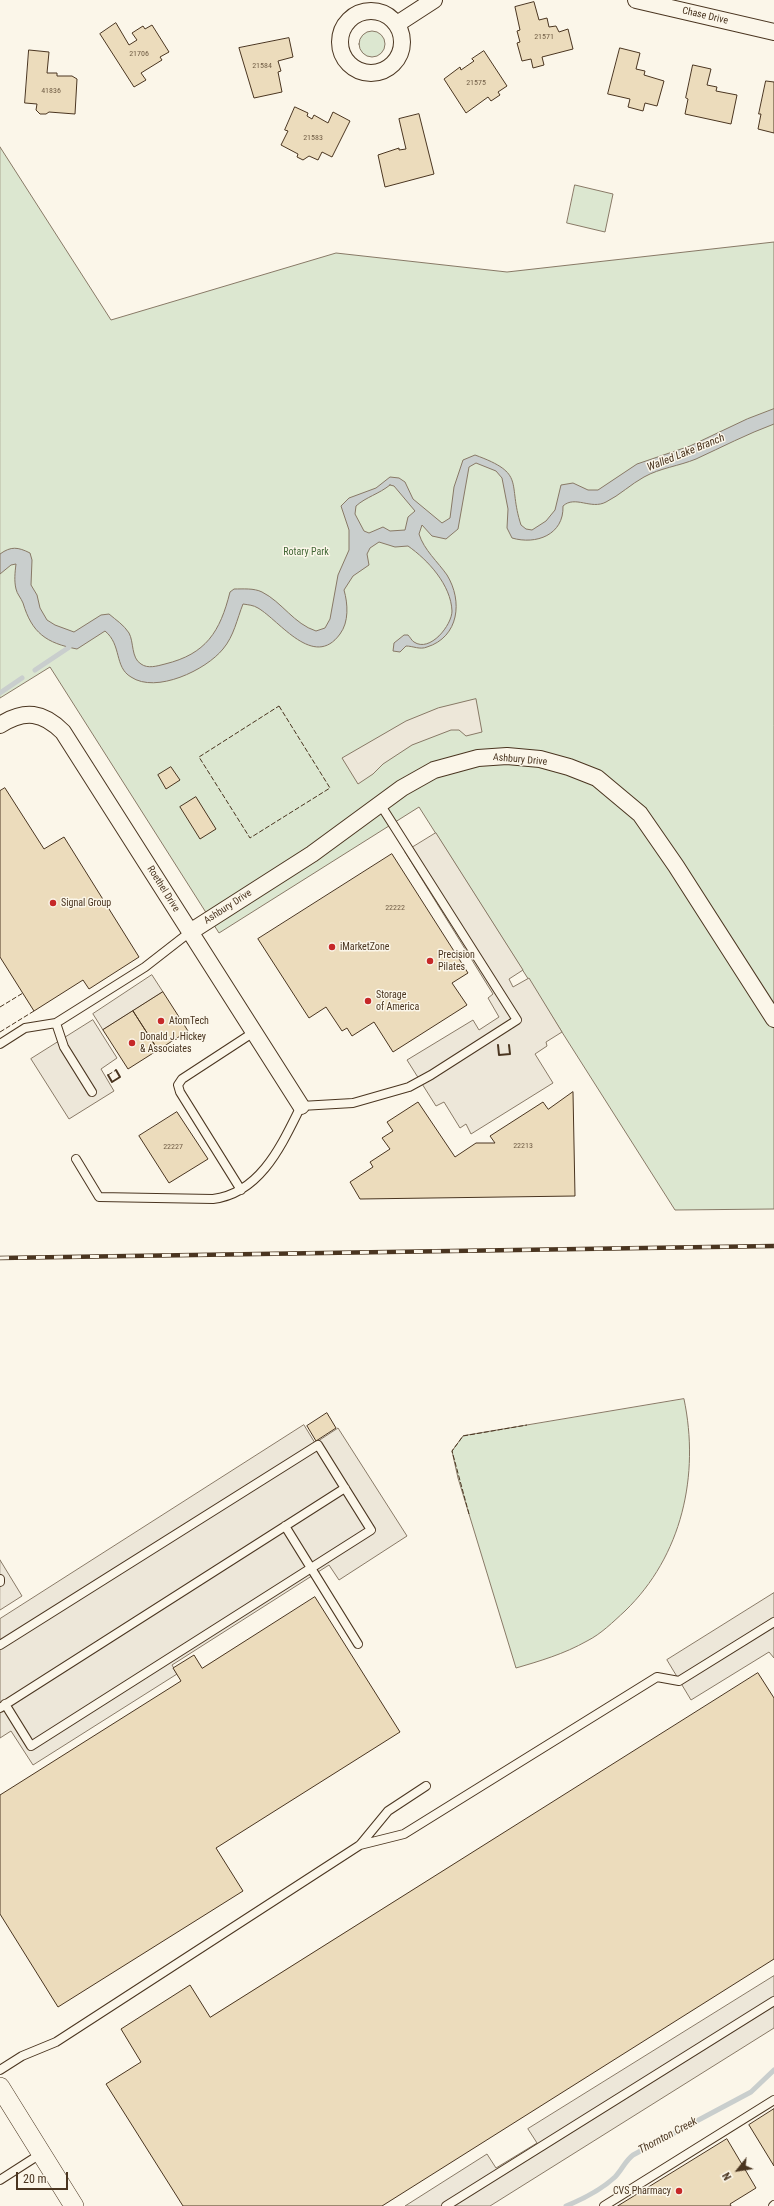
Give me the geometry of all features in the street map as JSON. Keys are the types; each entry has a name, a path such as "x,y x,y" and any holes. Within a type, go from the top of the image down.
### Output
{"street":[{"path":"397,24 434,0"},
{"name":"Chase Drive","path":"636,0 774,32"},
{"name":"Roethel Drive","path":"0,725 22,716 38,714 52,721 63,732 301,1106"},
{"name":"Ashbury Drive","path":"190,932 312,854 402,788 434,770 478,758 507,756 540,760 569,767 597,778 640,814 676,866 774,1019"},
{"path":"1,2090 74,2206"}],"lane":[{"path":"76,1158 99,1197 213,1199 230,1196 252,1182 279,1151 301,1106 353,1103 409,1087 431,1075 517,1020 380,804"},
{"path":"0,1044 25,1028 56,1023 145,967 190,932"},
{"path":"56,1023 64,1047 92,1092"},
{"path":"241,1190 180,1092 178,1085 182,1079 254,1032"},
{"path":"0,1645 318,1445 345,1488 371,1530 31,1746 3,1706 345,1488"},
{"path":"285,1526 358,1644"},
{"path":"360,1845 404,1834 657,1677 679,1681 774,1622"},
{"path":"0,2070 22,2056 56,2042 360,1845 388,1811 426,1786"},
{"path":"446,2206 774,2001"},
{"path":"604,2206 774,2100"},
{"path":"0,2180 42,2153"}],"green space":[{"path":"372,31 381,35 385,44 381,53 372,57 363,53 359,44 363,35"},
{"name":"Rotary Park","path":"0,147 111,320 336,253 507,272 774,242 774,1209 675,1210 419,807 219,933 50,667 0,698"},
{"path":"575,185 613,194 605,232 567,223"},
{"path":"684,1399 690,1456 687,1485 682,1513 673,1540 661,1565 645,1589 607,1628 578,1646 543,1660 516,1668 458,1478 452,1451 463,1436"}],"shaded area":[{"path":"476,699 482,732 466,736 459,730 451,730 412,745 383,764 373,774 358,784 342,758 406,721 438,708"},
{"path":"436,833 523,970 509,979 513,987 529,978 562,1032 546,1042 547,1046 535,1054 553,1083 471,1134 466,1124 460,1128 444,1102 436,1106 407,1060 473,1020 479,1030 499,1017 488,998 493,994 405,852"},
{"path":"152,975 163,992 103,1030 93,1014"},
{"path":"93,1020 117,1058 101,1069 114,1091 69,1119 31,1059"},
{"path":"304,1425 315,1443 338,1428 407,1536 339,1580 329,1565 172,1665 177,1674 33,1765 11,1731 0,1738 0,1619"},
{"path":"0,1560 22,1596 0,1610"},
{"path":"774,1593 774,1658 769,1652 691,1700 667,1660"},
{"path":"774,1976 774,2028 490,2206 405,2206 487,2154 496,2168 537,2143 528,2129"}],"water":[{"name":"Walled Lake Branch","path":"774,409 774,424 744,436 696,459 650,474 606,502 600,504 578,502 568,503 563,506 562,516 554,531 539,539 521,540 512,538 507,528 508,509 502,478 496,471 476,463 469,467 458,529 446,539 432,536 422,525 419,534 428,551 447,575 452,585 456,607 452,627 446,635 438,642 424,648 406,646 400,652 393,651 394,643 404,635 408,635 413,641 420,644 427,644 439,636 451,617 451,601 448,592 437,574 423,558 408,546 395,547 379,542 370,548 367,554 369,565 353,576 344,590 347,607 345,624 340,634 330,644 319,647 308,645 287,631 258,608 243,604 230,639 215,657 193,672 167,681 154,683 141,682 126,673 122,668 114,643 105,631 77,649 66,647 49,640 36,629 31,622 17,591 15,586 16,564 11,565 0,574 0,554 15,548 30,553 32,560 31,585 37,595 40,608 47,620 55,625 74,632 101,615 109,614 129,633 134,654 138,661 144,666 156,666 179,660 201,647 216,630 230,592 234,589 252,589 262,592 276,601 308,628 316,631 325,628 330,619 338,575 349,550 349,530 341,506 349,498 376,488 390,477 399,478 405,482 413,499 442,523 450,518 454,487 463,460 475,455 502,468 509,474 514,489 521,525 526,529 532,530 546,521 555,510 561,485 573,483 588,490 598,490 637,464 690,446 747,419","holes":["390,485 394,486 415,511 408,517 405,530 390,531 383,527 369,533 364,531 355,514 356,506"]}],"building":[{"path":"534,2 539,20 547,18 549,27 556,26 559,32 568,29 573,49 542,57 544,65 533,68 531,59 522,61 517,43 520,42 517,31 520,30 515,7"},
{"path":"116,23 129,45 137,40 132,33 143,26 145,29 152,25 169,52 160,57 162,60 141,73 146,80 134,87 100,34"},
{"path":"289,38 293,57 278,61 281,71 278,72 282,92 254,98 239,48"},
{"path":"620,48 640,53 636,69 645,71 644,75 664,81 657,106 645,103 643,111 628,107 630,99 608,94"},
{"path":"29,50 49,52 47,73 57,73 57,76 72,76 77,79 75,114 49,112 46,114 40,114 36,110 37,104 25,103"},
{"path":"484,51 507,86 498,92 500,95 491,101 488,97 466,113 444,79 460,67 461,70 474,61 472,59"},
{"path":"693,65 711,69 707,85 717,87 716,91 737,95 731,124 685,114 688,99 686,98"},
{"path":"766,81 774,82 774,133 758,129 761,114 759,114"},
{"path":"295,107 308,113 307,116 312,119 314,115 328,123 333,112 350,121 332,157 322,152 318,160 309,156 303,160 297,157 298,154 281,145 288,131 285,130"},
{"path":"419,114 434,174 385,187 378,155 399,148 399,150 406,149 399,119"},
{"path":"171,767 180,780 166,789 158,775"},
{"name":"Signal Group","path":"5,788 44,849 64,837 139,957 89,989 83,980 34,1011 0,957 0,791"},
{"path":"196,797 216,829 200,839 180,807"},
{"path":"392,854 468,973 452,983 467,1005 393,1052 374,1022 352,1036 347,1028 342,1031 326,1007 309,1018 258,939"},
{"name":"AtomTech","path":"163,992 188,1031 158,1050 133,1011"},
{"name":"Donald J. Hickey & Associates","path":"133,1011 158,1050 128,1069 103,1030"},
{"path":"573,1092 575,1196 360,1199 350,1182 373,1167 370,1162 390,1149 382,1138 393,1131 387,1122 418,1102 455,1157 476,1143 495,1143 490,1136 543,1102 548,1109"},
{"path":"177,1112 208,1159 169,1183 139,1136"},
{"path":"327,1413 336,1428 316,1441 307,1426"},
{"path":"315,1597 400,1732 216,1848 243,1891 58,2007 0,1914 0,1795 181,1681 173,1668 194,1655 202,1668"},
{"path":"758,1673 774,1698 774,1959 382,2206 183,2206 106,2084 141,2062 121,2029 190,1985 210,2017"},
{"path":"774,2109 774,2166 749,2125"},
{"path":"727,2139 756,2188 730,2204 731,2206 618,2206"}],"waterway":[{"path":"35,670 68,648 72,642"},
{"path":"0,693 22,678"},
{"name":"Thornton Creek","path":"566,2206 592,2194 610,2182 633,2155 751,2092 774,2070"}],"railway":[{"path":"0,1258 774,1246"}],"fence":[{"path":"279,706 330,788 250,838 199,757 279,706"},
{"path":"0,1007 23,993"},
{"path":"0,1032 34,1011"},
{"path":"108,1075 116,1070"},
{"path":"469,1514 452,1451 463,1436 527,1425"}],"wall":[{"path":"498,1045 499,1055 510,1054 509,1045"},
{"path":"108,1075 112,1082 120,1077 116,1070"}],"place":[{"name":"Signal Group","path":"53,903"},
{"name":"iMarketZone","path":"332,947"},
{"name":"Precision Pilates","path":"430,961"},
{"name":"Storage of America","path":"368,1001"},
{"name":"AtomTech","path":"161,1021"},
{"name":"Donald J. Hickey & Associates","path":"132,1043"},
{"name":"CVS Pharmacy","path":"679,2191"}]}
